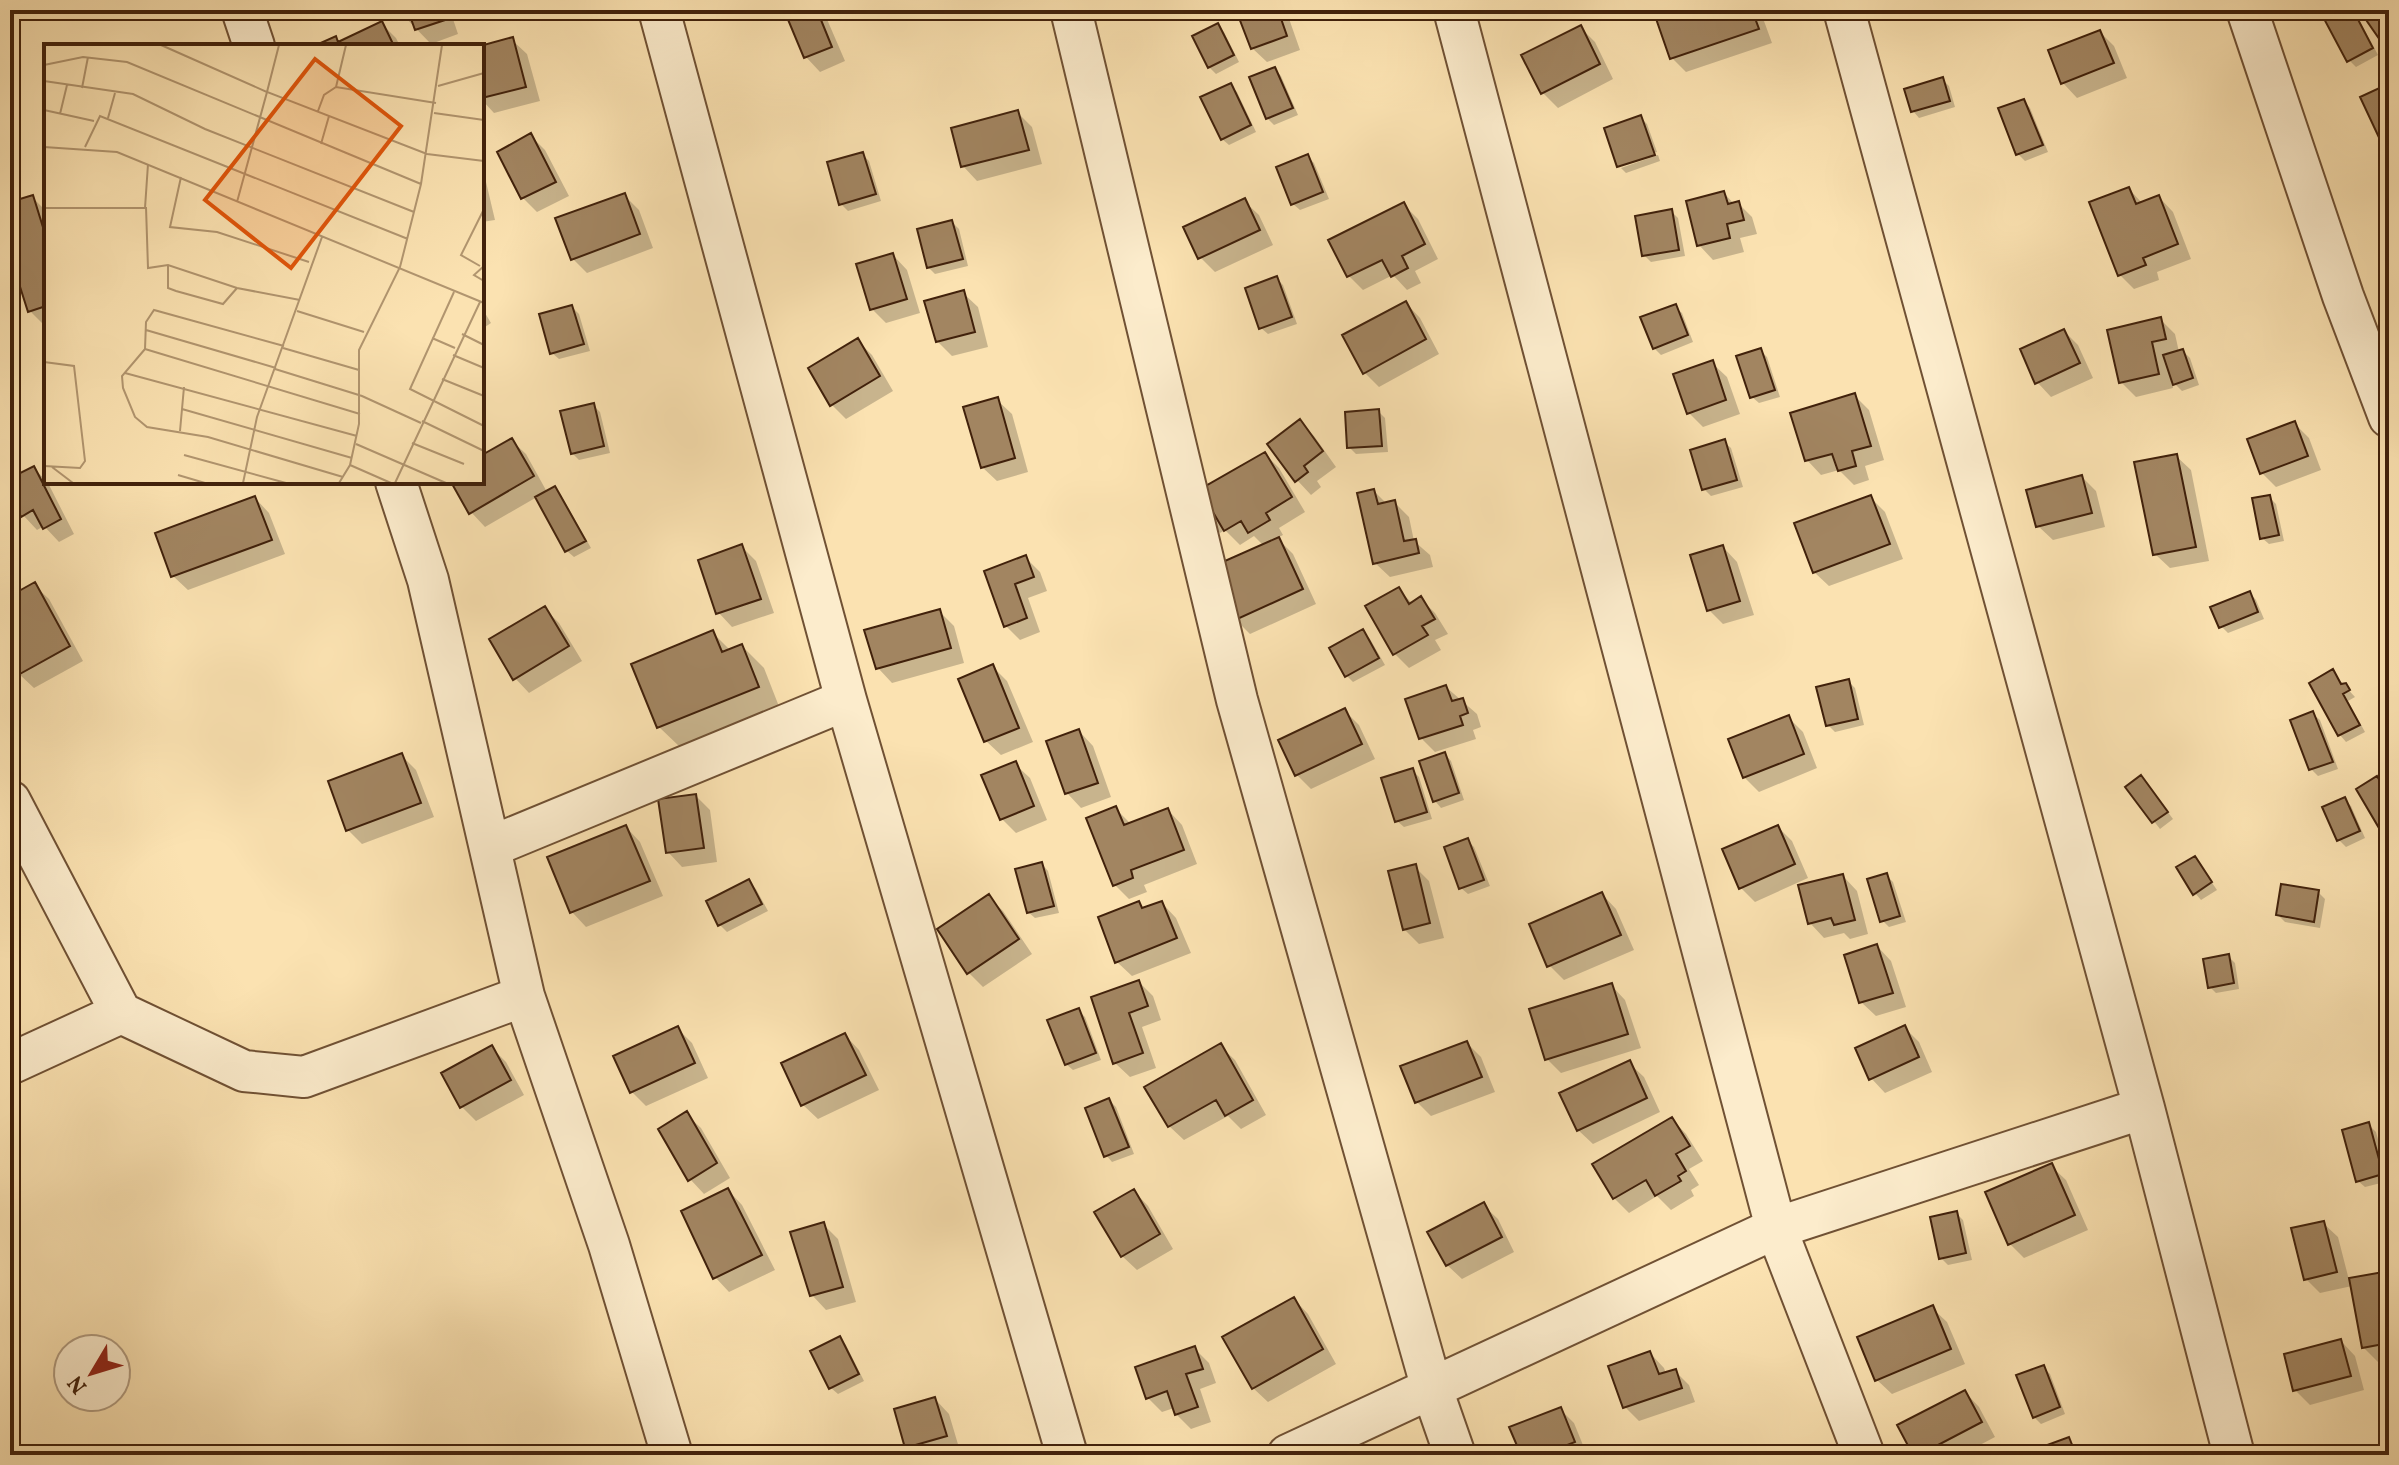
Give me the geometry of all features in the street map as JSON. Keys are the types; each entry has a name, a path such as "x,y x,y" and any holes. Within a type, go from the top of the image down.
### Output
{"street":[{"path":"242,10 253,44"},
{"path":"659,10 846,700 1067,1455"},
{"path":"1071,10 1237,700 1432,1389 1455,1455"},
{"path":"1454,10 1776,1228 1864,1455"},
{"path":"1844,10 2144,1108 2234,1455"},
{"path":"2247,10 2343,296 2389,417"},
{"path":"397,484 428,580 524,996 609,1245 672,1455"},
{"path":"490,847 846,700"},
{"path":"10,801 121,1013 244,1071 304,1077 524,996"},
{"path":"10,1064 121,1013"},
{"path":"1288,1455 1776,1228 2144,1108"}],"building":[{"path":"408,10 442,10 445,20 415,30"},
{"path":"784,10 817,10 832,47 804,58"},
{"path":"1236,10 1278,10 1287,36 1251,49"},
{"path":"1653,10 1752,10 1759,29 1670,59"},
{"path":"2331,10 2353,10 2373,48 2347,62 2322,15"},
{"path":"2368,10 2389,10 2389,53 2362,14"},
{"path":"382,21 393,44 318,44 336,36 338,42"},
{"path":"1218,23 1234,55 1208,68 1192,36"},
{"path":"1581,25 1600,64 1541,94 1521,55"},
{"path":"2100,30 2114,63 2061,84 2048,50"},
{"path":"513,37 526,87 484,98 484,45"},
{"path":"1275,67 1293,108 1266,119 1249,77"},
{"path":"1943,77 1950,101 1911,112 1904,89"},
{"path":"1231,83 1251,125 1221,140 1200,97"},
{"path":"2388,84 2389,141 2382,144 2360,97"},
{"path":"2024,99 2043,145 2016,155 1998,108"},
{"path":"1018,110 1029,150 961,167 951,128"},
{"path":"1641,115 1655,155 1617,167 1604,128"},
{"path":"531,133 556,182 521,199 497,152"},
{"path":"863,152 876,194 839,205 827,162"},
{"path":"1308,154 1323,192 1291,205 1276,167"},
{"path":"2129,187 2136,204 2159,195 2178,244 2143,258 2146,265 2118,276 2089,202"},
{"path":"1724,191 1728,204 1739,201 1744,220 1727,224 1730,238 1697,246 1686,201"},
{"path":"625,193 640,234 571,260 555,218"},
{"path":"33,195 44,231 44,307 28,312 10,255 10,202"},
{"path":"1245,198 1260,230 1198,259 1183,227"},
{"path":"1404,202 1425,244 1402,256 1408,268 1391,277 1382,260 1347,277 1328,240"},
{"path":"1672,209 1679,250 1642,256 1635,216"},
{"path":"952,220 963,259 927,268 917,229"},
{"path":"893,253 907,299 870,310 856,264"},
{"path":"1277,276 1292,317 1259,329 1245,288"},
{"path":"964,290 975,332 936,342 924,301"},
{"path":"1406,301 1426,339 1363,374 1342,335"},
{"path":"1676,304 1688,335 1653,349 1640,317"},
{"path":"572,305 584,344 550,354 539,314"},
{"path":"2161,317 2166,339 2152,342 2159,374 2119,383 2107,330"},
{"path":"2064,329 2080,363 2035,384 2020,349"},
{"path":"858,338 880,376 830,406 808,368"},
{"path":"1761,348 1775,390 1750,398 1736,356"},
{"path":"2183,349 2193,378 2173,385 2163,355"},
{"path":"1713,360 1726,400 1687,414 1673,374"},
{"path":"1855,393 1871,446 1852,451 1856,466 1838,471 1832,454 1805,461 1790,413"},
{"path":"998,397 1015,458 981,468 963,407"},
{"path":"594,403 604,446 571,454 560,411"},
{"path":"1379,409 1382,446 1347,448 1345,412"},
{"path":"1300,419 1323,451 1304,466 1308,472 1295,482 1267,444"},
{"path":"2295,421 2308,456 2260,474 2247,439"},
{"path":"512,438 534,476 469,514 452,484 484,484 484,454"},
{"path":"1725,439 1737,480 1702,490 1690,450"},
{"path":"1265,452 1292,497 1266,513 1270,520 1248,533 1241,521 1224,531 1214,514 1204,520 1190,495"},
{"path":"2177,454 2196,547 2153,555 2134,462"},
{"path":"34,466 61,519 43,529 33,510 21,517 10,494 10,478"},
{"path":"2082,475 2092,513 2036,527 2026,490"},
{"path":"555,486 586,541 565,552 535,497"},
{"path":"1374,489 1378,504 1395,500 1404,541 1416,539 1419,553 1373,564 1357,493"},
{"path":"1871,495 1890,544 1813,573 1794,523"},
{"path":"2270,495 2279,535 2260,539 2252,498"},
{"path":"255,496 272,540 171,577 155,533"},
{"path":"1279,537 1303,589 1233,621 1209,568"},
{"path":"742,544 761,599 716,614 698,560"},
{"path":"1723,545 1740,601 1707,611 1690,555"},
{"path":"1026,555 1034,577 1015,584 1027,618 1004,627 984,571"},
{"path":"35,582 70,646 18,675 10,661 10,631 14,628 10,621 10,596"},
{"path":"1399,587 1409,604 1421,596 1435,619 1422,626 1428,635 1393,655 1365,606"},
{"path":"2250,591 2258,612 2219,628 2210,607"},
{"path":"545,606 569,646 513,680 489,639"},
{"path":"940,609 951,648 876,669 864,630"},
{"path":"1363,629 1379,658 1345,677 1329,648"},
{"path":"713,630 722,652 742,644 759,687 657,728 631,664"},
{"path":"993,664 1019,728 984,742 958,679"},
{"path":"2333,669 2341,684 2346,683 2350,690 2343,694 2360,725 2338,736 2309,683"},
{"path":"1849,679 1858,719 1826,726 1816,687"},
{"path":"1446,685 1452,701 1463,698 1468,713 1460,716 1463,725 1419,739 1405,699"},
{"path":"1345,708 1362,744 1295,776 1278,740"},
{"path":"2313,711 2333,762 2309,770 2290,720"},
{"path":"1789,715 1804,754 1743,778 1728,739"},
{"path":"1079,729 1098,783 1065,794 1046,741"},
{"path":"1445,752 1459,793 1433,802 1419,761"},
{"path":"402,753 421,803 346,831 328,781"},
{"path":"1016,761 1034,806 1000,820 981,775"},
{"path":"1413,768 1427,812 1395,822 1381,778"},
{"path":"2141,775 2168,812 2152,823 2125,787"},
{"path":"2377,776 2389,796 2389,822 2379,828 2356,789"},
{"path":"696,794 704,848 666,853 658,799"},
{"path":"2345,797 2360,831 2337,841 2322,807"},
{"path":"1116,806 1124,825 1168,808 1184,850 1131,870 1133,878 1113,886 1086,818"},
{"path":"626,825 650,881 570,913 547,857"},
{"path":"1778,825 1795,864 1739,889 1722,849"},
{"path":"1468,838 1484,880 1459,889 1444,847"},
{"path":"2195,856 2212,882 2193,895 2176,867"},
{"path":"1042,862 1054,906 1027,913 1015,869"},
{"path":"1416,864 1430,923 1403,930 1388,871"},
{"path":"1887,873 1900,916 1880,922 1867,879"},
{"path":"1843,874 1855,920 1834,925 1831,918 1808,924 1798,885"},
{"path":"749,879 762,904 718,926 706,901"},
{"path":"2281,884 2319,890 2314,922 2276,915"},
{"path":"1602,892 1621,935 1547,967 1529,924"},
{"path":"989,894 1019,939 967,974 937,929"},
{"path":"1139,901 1142,908 1162,901 1177,938 1115,963 1098,917"},
{"path":"1877,944 1893,993 1859,1003 1844,955"},
{"path":"2229,954 2234,983 2208,988 2203,959"},
{"path":"1139,980 1148,1006 1129,1013 1143,1053 1113,1064 1091,997"},
{"path":"1612,983 1628,1034 1545,1060 1529,1009"},
{"path":"1079,1008 1096,1053 1065,1065 1047,1020"},
{"path":"1905,1025 1919,1057 1869,1080 1855,1048"},
{"path":"678,1026 695,1063 630,1093 613,1056"},
{"path":"845,1033 866,1075 801,1106 781,1063"},
{"path":"1467,1041 1482,1077 1415,1103 1400,1066"},
{"path":"1221,1043 1253,1100 1225,1116 1216,1100 1168,1127 1144,1087"},
{"path":"492,1045 511,1080 460,1108 441,1073"},
{"path":"1630,1060 1647,1098 1577,1131 1559,1093"},
{"path":"1109,1098 1129,1147 1104,1157 1085,1108"},
{"path":"687,1111 717,1163 688,1181 658,1129"},
{"path":"1672,1117 1690,1146 1676,1154 1686,1171 1678,1176 1681,1181 1655,1196 1646,1180 1613,1199 1592,1164"},
{"path":"2369,1122 2383,1174 2356,1182 2342,1130"},
{"path":"2052,1163 2075,1215 2008,1245 1985,1192"},
{"path":"728,1188 762,1255 713,1279 681,1211"},
{"path":"1134,1189 1160,1234 1121,1257 1094,1212"},
{"path":"1484,1202 1502,1237 1446,1266 1427,1232"},
{"path":"1957,1211 1966,1253 1939,1259 1930,1217"},
{"path":"2324,1221 2337,1272 2304,1280 2291,1228"},
{"path":"824,1222 843,1287 810,1296 790,1232"},
{"path":"2389,1271 2389,1343 2362,1348 2349,1278"},
{"path":"1294,1297 1323,1349 1252,1389 1222,1337"},
{"path":"1933,1305 1951,1349 1875,1381 1857,1337"},
{"path":"840,1336 859,1374 829,1389 810,1351"},
{"path":"2341,1339 2351,1376 2293,1391 2284,1354"},
{"path":"1195,1346 1203,1369 1186,1374 1198,1407 1175,1415 1167,1391 1146,1399 1135,1367"},
{"path":"1650,1351 1659,1374 1676,1369 1682,1388 1623,1408 1608,1366"},
{"path":"2044,1365 2060,1407 2033,1418 2016,1375"},
{"path":"1965,1390 1982,1422 1919,1455 1913,1455 1897,1425"},
{"path":"935,1397 947,1436 905,1448 894,1409"},
{"path":"1561,1407 1575,1442 1542,1455 1521,1455 1509,1427"},
{"path":"2069,1437 2076,1455 2032,1455 2031,1451"}]}
